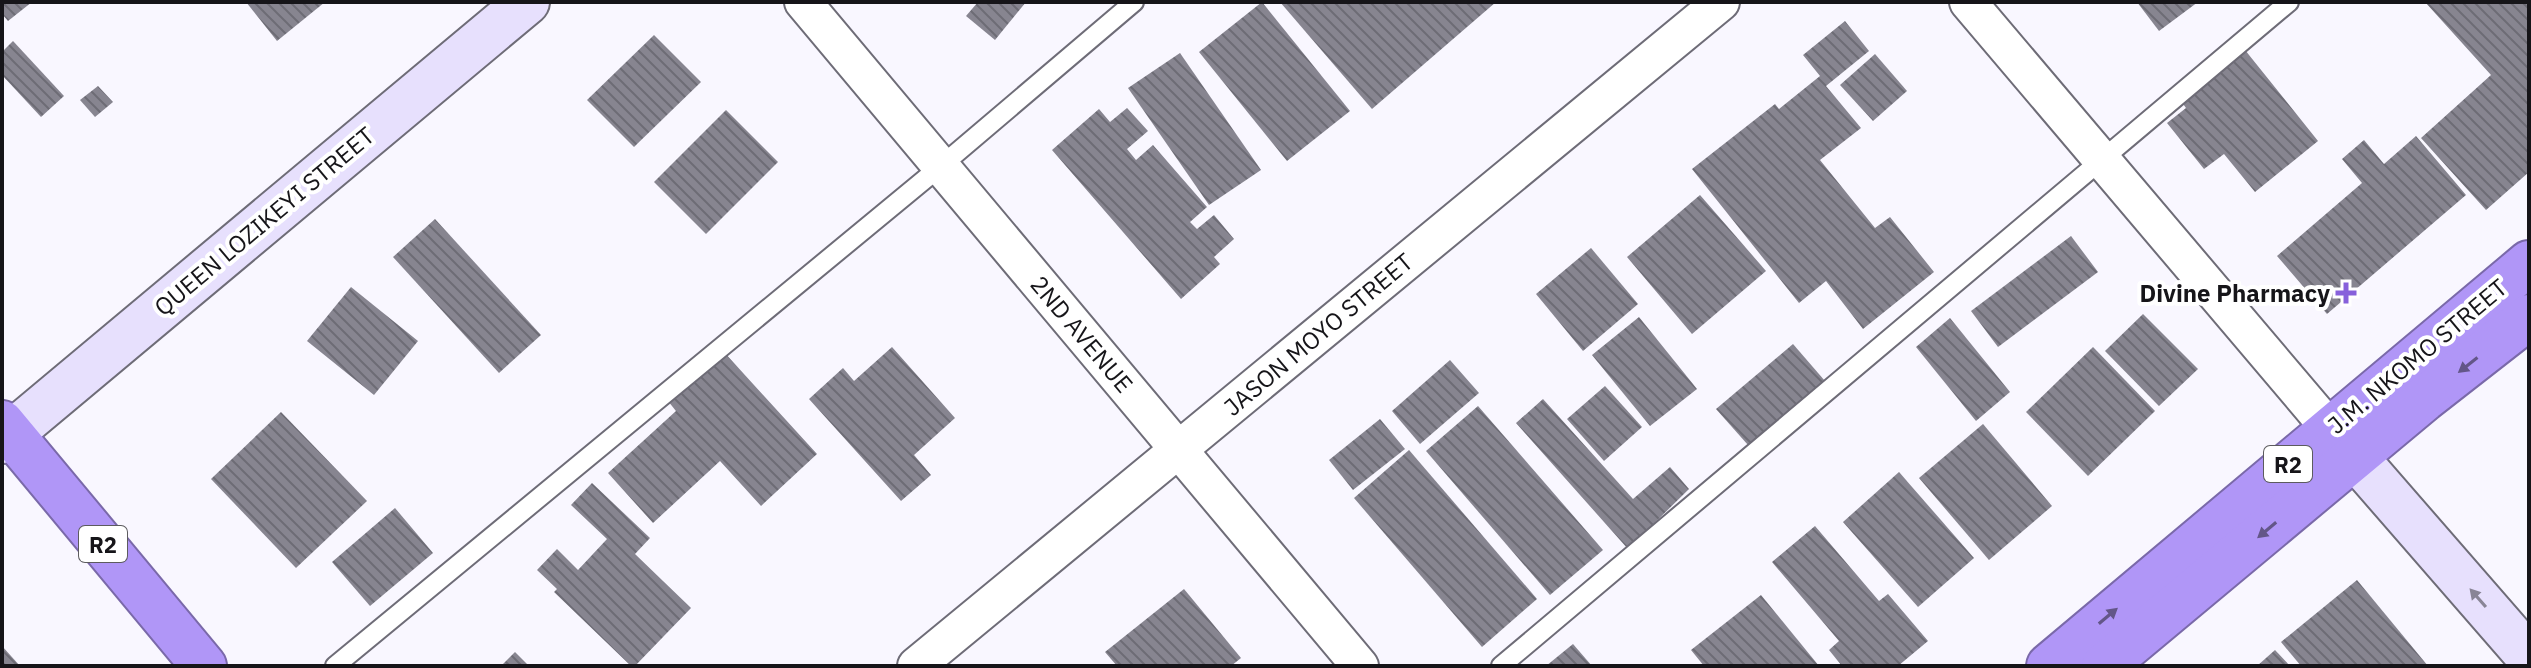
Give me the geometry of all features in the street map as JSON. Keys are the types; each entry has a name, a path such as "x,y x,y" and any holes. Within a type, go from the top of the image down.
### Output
{"highway":[{"name":"J.M. NKOMO STREET","path":"2104,666 2529,263"},
{"name":"J.M. NKOMO STREET","path":"2049,666 2342,443 2529,317"},
{"name":"R2","path":"5,432 204,666"}],"street":[{"name":"QUEEN LOZIKEYI STREET","path":"5,432 527,2"},
{"name":"2ND AVENUE","path":"803,2 1360,666"},
{"name":"JASON MOYO STREET","path":"916,666 1721,2"},
{"path":"1968,2 2342,443 2529,657"}],"lane":[{"path":"335,666 941,166 1134,2"},
{"path":"1501,666 2289,2"}],"building":[{"path":"2,2 32,2 8,21 2,14"},
{"path":"246,2 325,2 277,41"},
{"path":"978,2 1026,2 995,40 966,16"},
{"path":"1262,2 1350,111 1287,161 1199,52"},
{"path":"1280,2 1496,2 1372,109"},
{"path":"2137,2 2198,2 2159,31"},
{"path":"2425,2 2529,2 2529,172 2486,210 2421,138 2491,75"},
{"path":"1845,21 1869,51 1826,86 1861,128 1820,160 1875,228 1890,217 1934,272 1863,329 1826,281 1799,303 1692,169 1775,104 1779,109 1820,76 1803,55"},
{"path":"654,35 701,82 634,147 587,100"},
{"path":"13,41 64,96 41,117 2,75 2,52"},
{"path":"2245,50 2318,141 2255,192 2224,154 2204,169 2167,123 2186,108 2181,101"},
{"path":"1180,53 1261,170 1209,205 1128,88"},
{"path":"1875,54 1907,91 1873,121 1840,85"},
{"path":"98,86 113,102 95,117 80,100"},
{"path":"1127,108 1148,131 1127,149 1136,160 1153,145 1207,207 1190,222 1197,229 1214,215 1234,239 1214,257 1220,264 1181,299 1052,150 1099,109 1110,122"},
{"path":"726,110 778,162 706,234 654,182"},
{"path":"2416,136 2466,195 2327,314 2277,256 2362,183 2342,159 2364,140 2384,164"},
{"path":"1700,195 1766,271 1692,334 1627,257"},
{"path":"435,219 541,335 499,373 393,257"},
{"path":"2071,236 2098,272 1998,347 1971,311"},
{"path":"1591,248 1638,304 1583,351 1536,294"},
{"path":"351,287 418,341 374,395 307,341"},
{"path":"2143,314 2198,369 2159,406 2105,351"},
{"path":"1639,317 1697,389 1650,426 1592,355"},
{"path":"1950,318 2010,392 1976,421 1916,347"},
{"path":"1793,344 1825,381 1748,445 1716,409"},
{"path":"892,347 955,418 914,455 931,475 901,501 809,399 843,368 854,381"},
{"path":"2093,347 2155,411 2088,476 2026,412"},
{"path":"723,351 817,454 761,506 720,461 653,523 608,473 676,411 668,401"},
{"path":"1450,360 1479,393 1420,444 1392,411"},
{"path":"1605,386 1642,427 1604,461 1567,419"},
{"path":"1543,399 1633,499 1670,467 1689,489 1628,549 1516,423"},
{"path":"1478,406 1603,550 1550,595 1426,451"},
{"path":"281,412 367,501 296,568 211,479"},
{"path":"1380,419 1405,449 1353,490 1329,460"},
{"path":"1983,424 2052,506 1989,560 1919,478"},
{"path":"1409,450 1537,599 1482,647 1354,498"},
{"path":"1899,472 1974,558 1918,607 1843,522"},
{"path":"592,483 650,538 635,554 691,608 635,666 631,666 554,592 557,589 537,570 557,549 578,570 607,539 571,505"},
{"path":"395,508 433,553 370,606 332,562"},
{"path":"1815,526 1879,601 1888,594 1928,641 1898,666 1842,666 1829,650 1839,641 1772,562"},
{"path":"2357,580 2428,666 2301,666 2281,642"},
{"path":"1184,589 1241,658 1231,666 1117,666 1105,652"},
{"path":"1761,595 1819,666 1704,666 1691,650"},
{"path":"1573,644 1592,666 1546,666"},
{"path":"2,646 20,666 2,666"},
{"path":"2275,650 2290,666 2257,666"},
{"path":"515,652 529,666 501,666"}],"place":[{"name":"Divine Pharmacy","path":"2346,293"}]}
